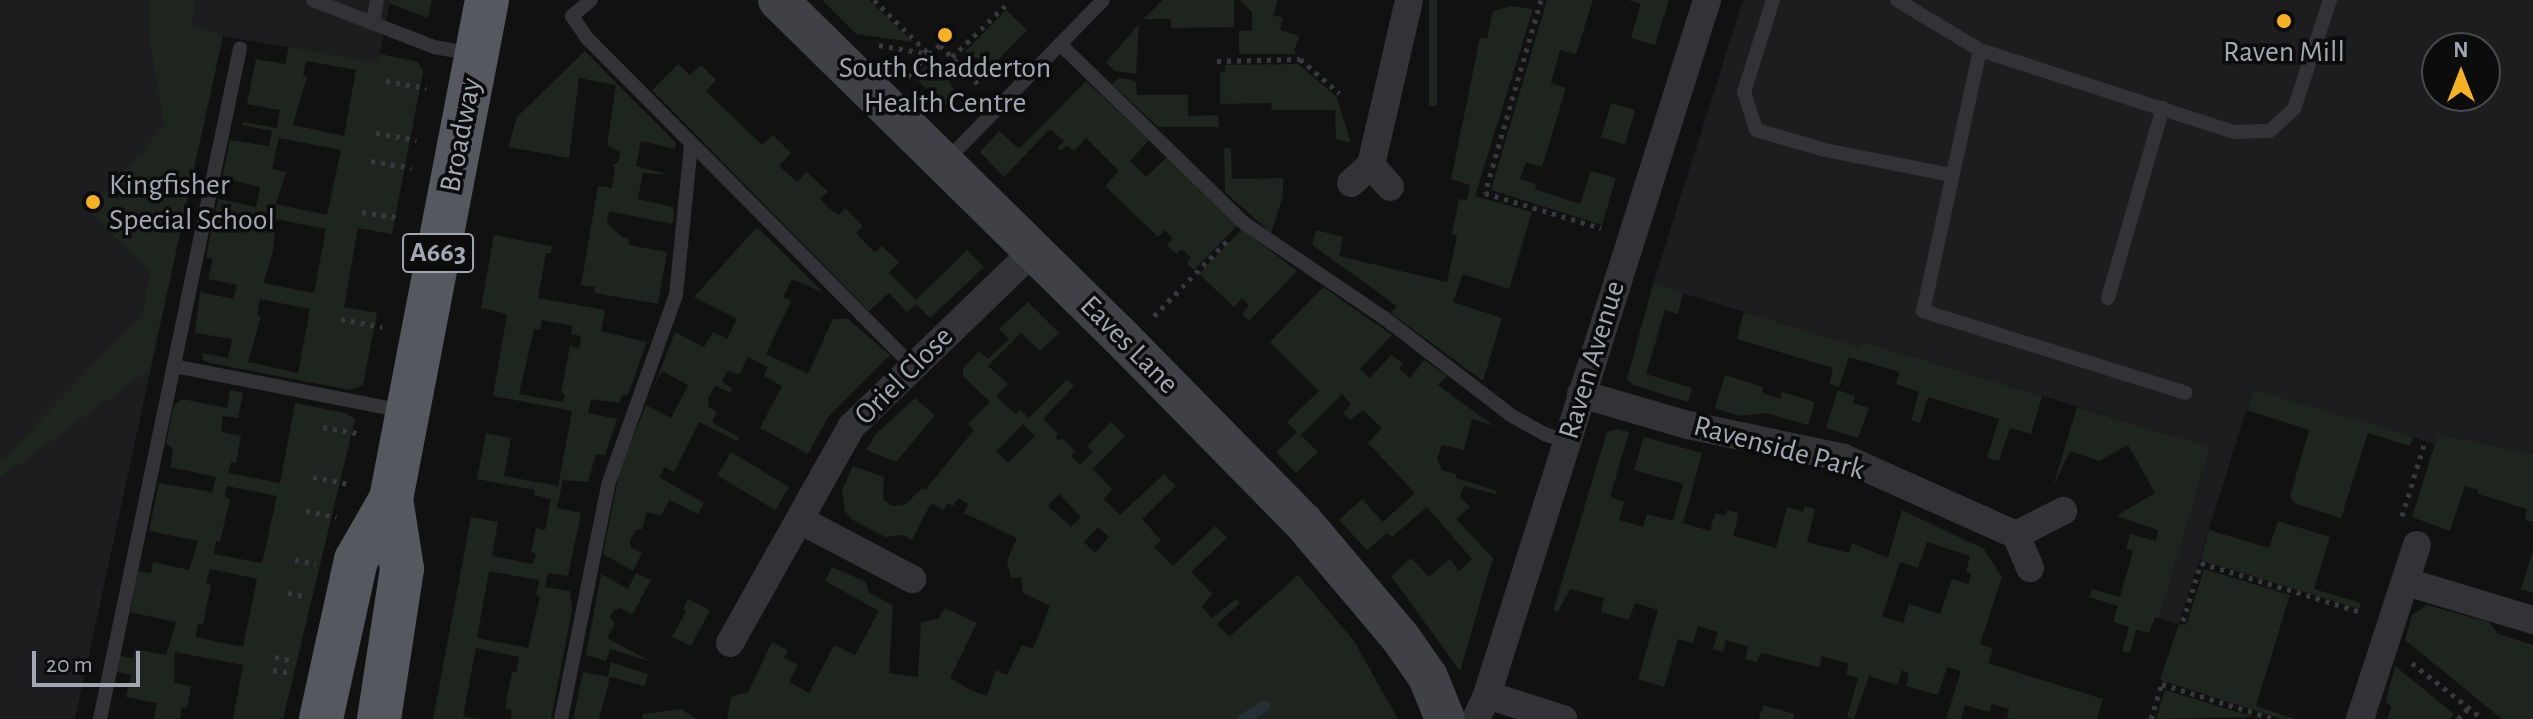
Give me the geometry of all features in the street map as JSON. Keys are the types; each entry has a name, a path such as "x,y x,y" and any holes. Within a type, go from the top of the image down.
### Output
{"highway":[{"name":"Broadway","path":"379,719 402,569 391,499 489,2"},
{"name":"Broadway","path":"321,719 356,560 391,499"}],"main road":[{"name":"Eaves Lane","path":"778,0 1034,250 1303,522 1400,637 1428,677 1445,719"}],"street":[{"path":"1390,187 1361,174 1409,0"},
{"name":"Raven Avenue","path":"1482,707 1707,0"},
{"name":"Oriel Close","path":"730,643 852,426 1034,250"},
{"name":"Ravenside Park","path":"1581,394 1688,425 1844,458 2016,535"},
{"path":"2030,568 2016,535 2063,511"},
{"path":"800,520 912,579"},
{"path":"2360,719 2397,599 2407,582 2410,535"},
{"path":"2407,582 2533,620"},
{"path":"1482,707 1563,719"}],"lane":[{"path":"313,0 346,6 373,24 434,47 477,55"},
{"path":"373,24 377,0"},
{"path":"591,0 572,16 587,38 913,366"},
{"path":"945,162 1103,0"},
{"path":"1773,0 1744,92 1756,130 1825,150 1951,175"},
{"path":"1897,0 1980,50 2234,132 2270,131 2294,109 2330,0"},
{"path":"1060,44 1244,223 1383,317 1512,416 1544,434 1567,441"},
{"path":"100,719 240,48"},
{"path":"1980,50 1923,311 2186,393"},
{"path":"2108,298 2163,108"},
{"path":"561,719 609,482 676,295 691,144"},
{"path":"174,366 407,411"}],"path":[{"path":"874,0 929,54"},
{"path":"1541,0 1485,193 1608,230"},
{"path":"952,57 1005,6"},
{"path":"874,45 929,54 940,45 977,83"},
{"path":"1217,61 1300,59 1339,93"},
{"path":"386,81 426,88"},
{"path":"376,133 416,140"},
{"path":"371,161 411,168"},
{"path":"362,212 402,218"},
{"path":"1145,325 1244,223"},
{"path":"341,319 382,327"},
{"path":"323,427 361,434"},
{"path":"2410,535 2424,445"},
{"path":"313,477 349,484"},
{"path":"306,511 341,518"},
{"path":"2183,621 2201,563 2374,616"},
{"path":"2403,656 2483,719"},
{"path":"275,657 304,662"},
{"path":"2151,719 2162,684 2274,719"},
{"path":"2458,719 2469,707"}],"shaded area":[{"name":"Kingfisher Special School","path":"0,0 390,0 378,63 223,36 75,719 0,719 0,478 8,473 0,466"},
{"path":"149,0 195,0 191,27 223,35 150,369 0,478 0,461 142,316 151,273 89,211 165,125 149,38"},
{"path":"390,0 432,0 428,18 389,3"},
{"path":"822,0 869,0 913,42 856,34"},
{"path":"1163,0 1234,0 1234,27 1171,28 1171,19 1143,19"},
{"path":"1240,0 1278,0 1273,15 1283,18 1280,30 1299,36 1294,51 1297,54 1239,54 1239,31 1252,31 1252,12"},
{"path":"1429,0 1437,0 1437,106 1429,106"},
{"path":"1547,0 1593,0 1576,54 1560,50 1551,83 1566,88 1542,167 1526,162 1520,179 1536,184 1535,189 1580,204 1591,171 1616,178 1602,225 1491,190"},
{"path":"1628,0 1669,0 1655,45 1631,38 1641,4"},
{"path":"1743,0 2533,0 2533,454 2439,434 2435,444 2253,389 2179,624 2159,618 2210,447 1863,341 1860,347 1653,284"},
{"path":"1511,6 1533,9 1475,196 1532,212 1509,289 1463,274 1453,302 1502,318 1483,381 1391,313 1397,306 1312,245 1316,230 1343,237 1339,256 1447,282 1457,236 1452,234 1459,199 1467,200 1470,185 1451,179 1480,38 1487,38 1493,11"},
{"path":"1006,10 1027,30 995,63 963,54"},
{"path":"1139,24 1136,74 1115,71 1106,62"},
{"path":"289,47 378,63 380,54 418,62 423,72 392,234 358,228 344,307 377,313 363,385 350,390 210,363 203,360 202,353 228,358 232,339 195,333 200,292 233,299 237,285 208,279 213,259 206,257 218,199 256,207 260,187 222,178 230,140 269,146 272,131 242,125 243,122 277,128 280,110 247,104 256,59 285,64","holes":["306,61 356,70 344,136 293,125 307,77 303,76","279,138 341,150 327,215 276,204 286,172 272,169","276,219 326,229 314,293 263,283 273,252","260,299 310,309 298,373 248,362 261,316 257,315"]},
{"path":"585,51 676,143 675,149 641,141 636,166 670,175 643,173 638,199 673,207 674,221 671,224 609,211 607,223 622,237 629,238 629,245 667,252 658,304 594,293 595,287 581,285 598,186 612,188 615,167 612,166 618,162 620,152 607,145 616,85 579,78 569,158 508,147 517,117"},
{"path":"932,60 946,72 955,94 945,106 914,77"},
{"path":"678,64 690,75 701,65 716,80 706,91 762,145 773,135 791,153 779,166 797,182 807,172 828,192 820,199 829,208 839,215 845,208 863,226 856,233 865,243 875,252 882,246 899,262 889,273 916,300 967,250 984,267 930,318 916,304 907,312 889,293 869,311 652,90"},
{"path":"1298,64 1337,97 1351,143 1336,139 1335,110 1272,110 1271,103 1220,104 1220,72 1225,72 1225,65"},
{"path":"1119,78 1136,81 1137,95 1188,95 1188,116 1218,115 1219,127 1158,127 1112,84"},
{"path":"1086,81 1149,140 1130,161 1146,177 1167,157 1238,225 1194,270 1187,264 1191,258 1182,249 1176,254 1167,245 1173,238 1165,230 1158,237 1105,186 1119,171 1086,138 1074,151 1067,145 1060,151 1057,148 1064,141 1050,129 1004,177 980,152 999,131 1019,149"},
{"path":"1611,103 1635,110 1625,144 1601,138"},
{"path":"1224,148 1231,148 1232,179 1283,178 1283,196 1271,233 1225,192"},
{"path":"757,227 824,293 792,279 783,297 791,301 766,354 808,374 833,319 848,319 890,355 828,417 808,454 760,428 782,386 764,376 768,367 748,357 739,375 728,370 722,382 732,388 731,393 715,386 708,399 709,407 717,412 712,422 739,437 737,441 699,422 674,472 665,467 659,477 704,503 698,514 669,500 661,516 647,512 642,529 636,530 630,541 631,548 642,553 633,571 603,554 620,469 646,405 671,418 688,385 662,371 652,391 675,332 704,347 713,332 727,339 737,319 694,297"},
{"path":"1242,229 1297,271 1249,321 1242,314 1249,306 1242,298 1234,307 1199,274"},
{"path":"494,235 552,246 551,253 546,253 538,298 605,310 601,331 647,342 628,394 621,396 619,403 591,399 588,413 617,419 605,455 596,454 588,482 563,480 557,508 581,513 568,576 548,573 545,587 570,591 572,611 551,719 511,719 512,710 505,708 512,672 516,673 519,657 476,648 463,716 479,719 433,719 471,517 498,522 492,556 533,564 536,554 531,552 536,528 545,530 551,499 534,495 535,490 477,479 486,433 511,438 504,476 558,486 572,411 493,396 507,314 481,308","holes":["542,320 572,326 571,334 581,336 579,348 570,346 561,393 565,394 563,402 519,394 534,329 540,330","489,571 539,580 536,595 540,596 528,648 477,638"]},
{"path":"1653,284 1683,293 1678,314 1665,310 1646,374 1692,388 1688,402 1633,385 1627,379"},
{"path":"1323,287 1392,335 1360,369 1370,378 1391,355 1403,363 1399,369 1410,378 1424,360 1447,376 1438,385 1494,426 1472,419 1464,450 1442,445 1437,459 1442,470 1456,474 1456,478 1497,491 1496,494 1464,486 1460,497 1470,507 1456,519 1493,558 1460,671 1391,576 1411,558 1429,577 1450,559 1459,571 1472,559 1427,507 1392,537 1387,533 1367,550 1339,520 1362,499 1383,522 1415,493 1368,443 1382,428 1363,410 1350,420 1343,413 1351,404 1342,394 1301,435 1318,452 1296,473 1276,452 1297,432 1287,422 1319,391 1270,342"},
{"path":"1028,302 1059,333 1040,351 1021,333 988,366 1008,384 996,396 1015,414 1020,410 1029,418 1067,379 1074,386 1043,419 1058,434 1055,438 1059,441 1062,438 1075,451 1071,456 1080,465 1093,452 1087,446 1111,422 1125,436 1093,469 1112,489 1104,499 1120,515 1164,474 1176,486 1142,519 1161,540 1154,547 1173,566 1215,526 1227,538 1191,572 1212,594 1202,607 1212,618 1236,599 1240,603 1217,624 1229,637 1298,575 1354,641 1398,719 727,719 731,697 748,692 772,642 788,650 784,658 798,665 789,682 809,693 834,645 855,655 879,611 825,581 832,567 866,582 869,593 893,605 889,673 918,677 921,622 938,619 945,608 977,623 950,678 971,690 987,696 996,670 1007,675 1022,645 1033,649 1050,606 1023,593 1021,577 1011,578 1007,561 1017,538 964,513 968,504 958,498 953,506 947,503 944,510 931,503 912,540 902,535 885,537 851,519 845,511 842,490 853,466 884,477 883,499 892,506 905,505 922,488 925,490 974,430 968,424 990,402 963,376 963,369 979,351 988,359 1009,339 999,329","holes":["1023,424 1035,436 1008,463 997,451","1059,494 1081,517 1071,527 1048,506","1098,527 1109,537 1095,553 1084,542"]},
{"path":"1744,312 1860,347 1862,341 2042,396 2031,434 2010,428 1999,461 1987,458 1999,419 1928,397 1920,423 1911,420 1919,392 1896,384 1899,372 1849,357 1839,387 1829,384 1833,368 1737,339"},
{"path":"1725,375 1763,387 1762,393 1780,399 1782,392 1815,402 1808,425 1766,413 1740,416 1715,408"},
{"path":"2253,389 2413,437 2410,446 2368,433 2341,518 2294,503 2290,496 2309,430 2247,410"},
{"path":"230,390 243,393 238,418 223,416 221,432 241,436 236,463 231,462 228,473 280,483 295,403 345,413 355,419 283,719 233,719 243,665 175,652 174,683 191,686 187,708 182,707 180,719 154,719 157,703 126,697 131,675 117,672 120,656 133,658 135,649 166,655 176,622 130,612 138,571 151,573 153,562 189,570 198,541 149,531 159,483 212,492 216,477 170,467 173,449 166,443 174,405 182,399 227,408","holes":["227,486 277,496 262,563 214,554 216,541 220,542 230,499 225,497","210,569 257,579 243,647 195,637 198,624 203,624 211,585 206,583"]},
{"path":"1838,390 1855,396 1853,403 1869,408 1858,438 1826,428"},
{"path":"915,398 935,415 896,462 866,450 875,435"},
{"path":"2077,407 2210,447 2159,618 2155,617 2149,633 2136,630 2130,653 2122,651 2129,627 2113,622 2118,606 2089,597 2092,589 2120,597 2133,551 2126,549 2130,534 2156,541 2158,530 2116,516 2155,493 2128,445 2099,461 2070,451 2053,487"},
{"path":"1617,429 1629,432 1610,497 1624,502 1619,520 1643,527 1647,514 1673,521 1683,484 1634,470 1644,437 1702,453 1683,523 1710,531 1715,513 1725,516 1727,510 1739,513 1733,536 1776,548 1787,507 1803,512 1805,506 1815,509 1807,542 1849,553 1852,543 1888,558 1902,510 1984,549 2002,577 1980,644 1993,649 1988,663 2103,699 2097,719 2012,719 2007,718 2009,709 1992,704 1989,712 1965,705 1961,719 1946,719 1961,671 1947,667 1938,695 1906,686 1909,673 1902,670 1897,685 1869,676 1854,719 1847,717 1858,678 1846,674 1849,664 1822,656 1819,667 1761,653 1757,662 1745,659 1748,647 1726,640 1723,652 1713,649 1718,632 1698,626 1693,643 1678,639 1664,687 1638,679 1658,610 1635,603 1629,620 1601,612 1604,598 1570,589 1558,612 1553,611 1607,432","holes":["1927,542 1970,556 1966,572 1971,574 1968,584 1952,579 1940,614 1909,604 1903,623 1882,616 1900,562 1918,568"]},
{"path":"2438,434 2533,454 2533,522 2525,520 2527,509 2478,494 2478,490 2465,486 2450,531 2412,517"},
{"path":"731,452 789,487 775,510 717,475"},
{"path":"2278,521 2330,537 2314,589 2361,603 2359,609 2200,560 2209,530 2269,548"},
{"path":"2533,550 2533,593 2521,589"},
{"path":"2204,569 2290,595 2256,706 2295,719 2282,719 2160,680 2179,624 2186,625"},
{"path":"636,573 651,580 632,615 620,608 614,610 610,617 615,624 607,638 652,662 610,649 606,661 586,655 601,574 628,589"},
{"path":"688,599 710,610 691,646 672,637 686,611 683,609"},
{"path":"2427,605 2489,622 2498,634 2533,645 2533,719 2502,719 2405,640 2412,615"},
{"path":"611,662 648,674 645,686 610,677 599,719 573,719 583,672 608,677"},
{"path":"2395,666 2454,714 2450,719 2387,719 2391,708 2386,700"},
{"path":"2165,690 2254,717 2156,719"},
{"path":"1763,705 1795,714 1793,719 1759,719"},
{"path":"681,709 696,719 642,719 643,714"}],"waterway":[{"path":"1242,719 1264,706"}],"place":[{"name":"Raven Mill","path":"2284,21"},
{"name":"South Chadderton Health Centre","path":"945,35"},
{"name":"Kingfisher Special School","path":"93,202"}]}
